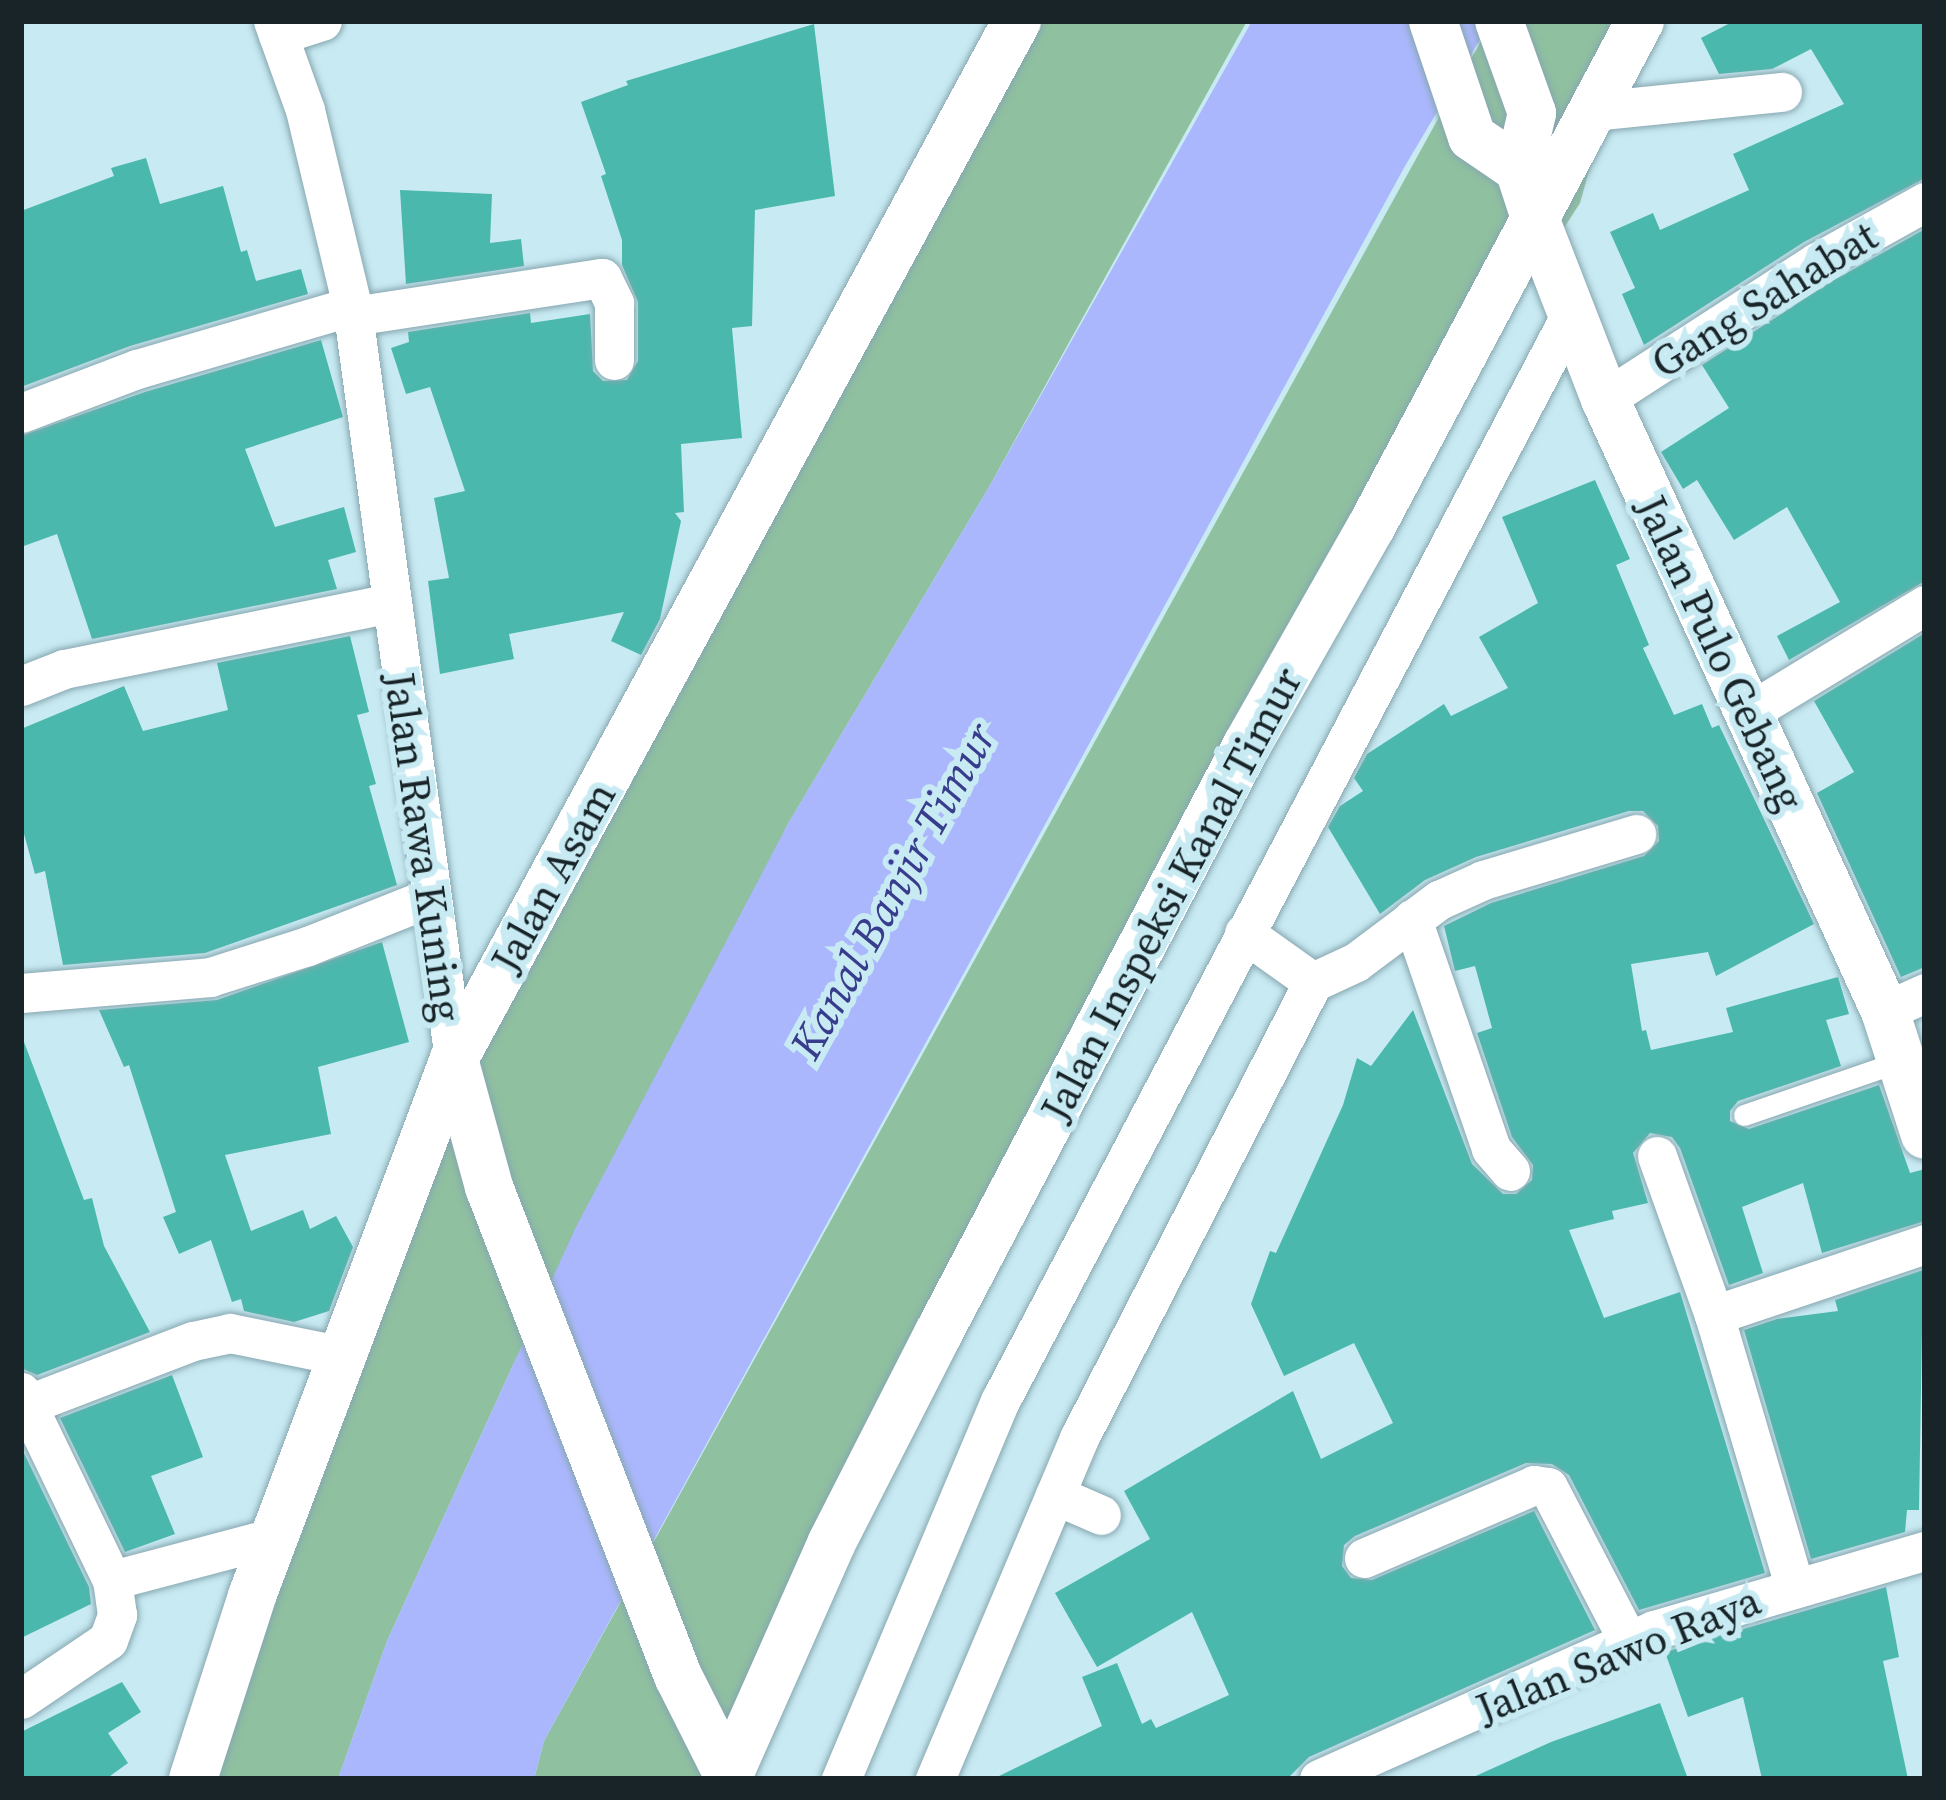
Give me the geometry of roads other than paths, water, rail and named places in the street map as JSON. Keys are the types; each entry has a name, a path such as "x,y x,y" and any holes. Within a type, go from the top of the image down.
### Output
{"street":[{"path":"275,28 322,21"},
{"name":"Jalan Asam","path":"193,1779 274,1537 454,1059 1017,21"},
{"path":"1433,21 1472,137 1519,169 1532,113 1498,21"},
{"name":"Jalan Inspeksi Kanal Timur","path":"728,1777 832,1542 938,1334 1237,765 1640,21"},
{"name":"Jalan Rawa Kuning","path":"275,28 305,110 352,311 454,1059 489,1187 678,1676 728,1777"},
{"path":"1594,112 1782,92"},
{"name":"Jalan Pulo Gebang","path":"1519,169 1605,399 1746,714 1905,1002 1904,1059 1925,1136"},
{"name":"Gang Sahabat","path":"1605,399 1816,262 1925,202"},
{"path":"21,413 137,368 352,311 602,278 614,303 614,360"},
{"path":"841,1779 1000,1401 1571,312"},
{"path":"21,686 64,669 391,603"},
{"path":"1746,714 1925,605"},
{"path":"935,1779 1055,1495 1313,982 1357,962 1412,919 1483,880 1636,834"},
{"path":"21,993 210,976 274,958 431,897"},
{"path":"1412,919 1491,1149 1510,1171"},
{"path":"1244,933 1313,982"},
{"path":"1657,1156 1714,1315 1794,1585"},
{"path":"1714,1315 1925,1244"},
{"path":"21,1699 108,1640 117,1615 112,1580 24,1401 193,1340 230,1333 344,1356"},
{"path":"1364,1558 1534,1485 1548,1487 1628,1641"},
{"path":"1055,1495 1101,1515"},
{"path":"112,1580 274,1537"},
{"name":"Jalan Sawo Raya","path":"1319,1779 1628,1641 1794,1585 1925,1551"}],"lane":[{"path":"1744,1115 1904,1059"}],"water":[{"name":"Kanal Banjir Timur","path":"1252,21 1491,21 1405,166 544,1741 534,1779 338,1779 387,1641 575,1229 789,822 989,487"}]}
